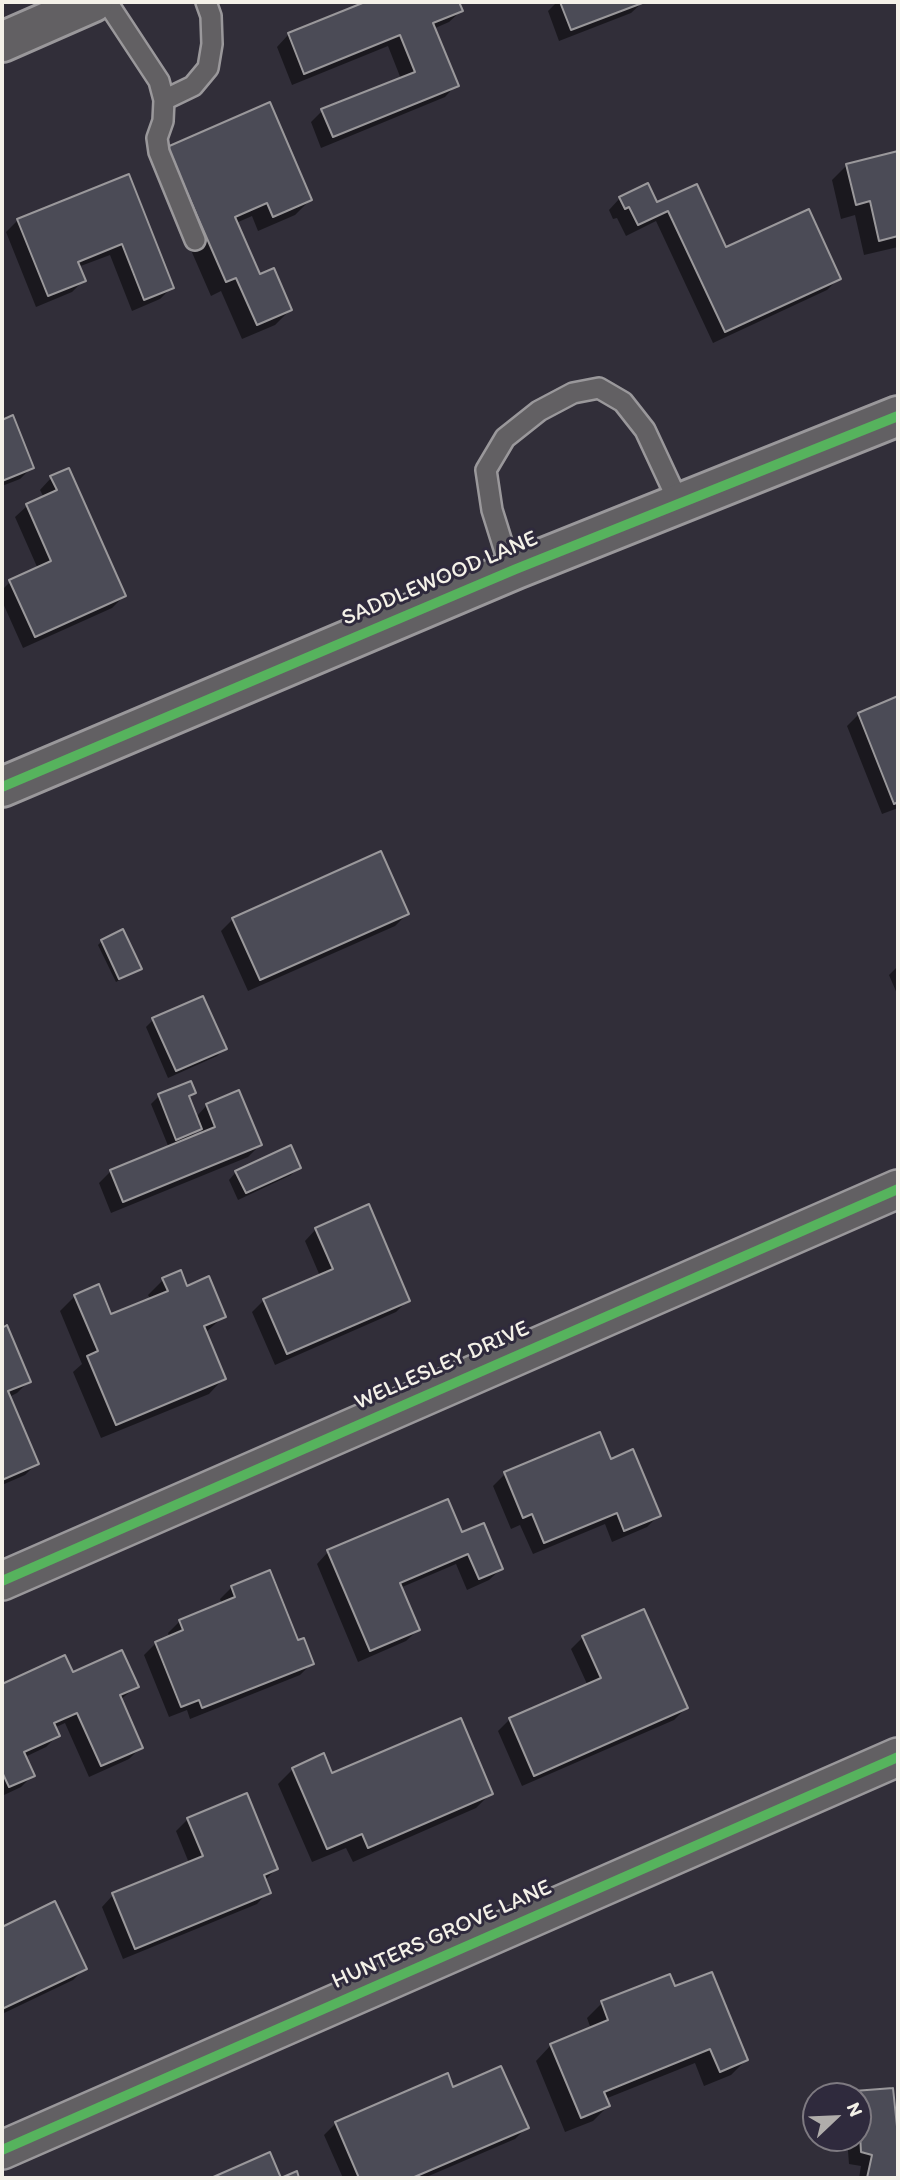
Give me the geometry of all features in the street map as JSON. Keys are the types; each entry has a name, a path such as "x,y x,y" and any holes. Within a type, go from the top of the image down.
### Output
{"street":[{"path":"2,42 91,3"},
{"name":"SADDLEWOOD LANE","path":"2,788 511,571 898,416"},
{"name":"WELLESLEY DRIVE","path":"2,1581 898,1189"},
{"name":"HUNTERS GROVE LANE","path":"2,2150 898,1757"}],"lane":[{"path":"164,100 193,86 208,68 212,44 211,16 206,2"},
{"path":"91,3 159,81 164,100 163,121 157,138 159,152 195,240"},
{"path":"511,571 492,510 486,470 505,438 538,411 573,393 599,388 624,402 645,430 679,503"}],"building":[{"path":"365,2 459,2 463,11 433,23 459,86 333,137 321,109 415,72 400,35 304,74 288,33"},
{"path":"560,2 645,2 571,30"},
{"path":"270,102 312,200 273,217 267,203 235,217 260,274 274,268 292,310 257,325 236,278 226,282 167,147"},
{"path":"898,151 898,236 879,241 870,201 856,205 846,164"},
{"path":"129,174 174,288 144,300 122,244 78,262 86,281 48,296 17,219"},
{"path":"648,183 657,202 697,184 726,247 809,209 841,279 725,332 668,211 638,225 629,207 625,209 619,197"},
{"path":"13,415 34,468 2,481 2,420"},
{"path":"69,468 126,596 35,637 9,580 51,561 26,504 57,490 50,476"},
{"path":"898,696 898,802 894,804 858,713"},
{"path":"381,851 409,914 260,980 232,918"},
{"path":"123,929 142,969 119,979 101,940"},
{"path":"203,996 227,1049 176,1071 152,1018"},
{"path":"191,1081 196,1093 189,1096 202,1129 176,1140 158,1094"},
{"path":"239,1090 262,1145 123,1202 110,1170 215,1127 206,1104"},
{"path":"291,1145 301,1168 246,1193 235,1171"},
{"path":"369,1204 410,1301 287,1354 263,1299 333,1269 315,1228"},
{"path":"181,1270 187,1286 209,1276 226,1317 204,1326 226,1379 116,1425 87,1356 98,1351 74,1295 99,1284 111,1314 168,1291 162,1278"},
{"path":"7,1325 31,1382 8,1391 39,1464 2,1480 2,1328"},
{"path":"600,1432 611,1459 633,1449 661,1516 624,1531 617,1513 544,1543 532,1514 523,1518 504,1472"},
{"path":"448,1499 462,1532 484,1523 503,1569 479,1579 468,1554 400,1583 420,1630 370,1651 327,1550"},
{"path":"270,1570 298,1640 304,1638 314,1664 202,1708 199,1700 181,1707 155,1642 183,1630 179,1620 235,1597 231,1586"},
{"path":"644,1609 688,1708 534,1776 509,1718 601,1678 582,1636"},
{"path":"122,1650 139,1687 120,1695 143,1748 101,1766 77,1713 54,1723 60,1736 24,1752 35,1776 9,1787 2,1772 2,1684 65,1655 73,1672"},
{"path":"461,1718 493,1794 368,1848 362,1834 327,1849 292,1768 324,1753 332,1773"},
{"path":"247,1793 278,1869 264,1875 271,1893 135,1949 112,1893 203,1856 187,1818"},
{"path":"55,1901 87,1969 2,2009 2,1927"},
{"path":"712,1972 748,2060 720,2072 710,2049 604,2092 610,2106 581,2118 550,2044 608,2020 601,2001 670,1974 675,1986"},
{"path":"501,2066 529,2128 412,2178 359,2178 335,2122 448,2073 453,2087"},
{"path":"893,2088 898,2136 898,2178 867,2178 872,2155 861,2152 872,2152 872,2090"},
{"path":"270,2152 281,2178 211,2178"},
{"path":"297,2171 299,2178 281,2178"}],"cycle path":[{"path":"2,787 516,569 898,416"},
{"path":"2,1581 898,1189"},
{"path":"2,2150 898,1757"}]}
